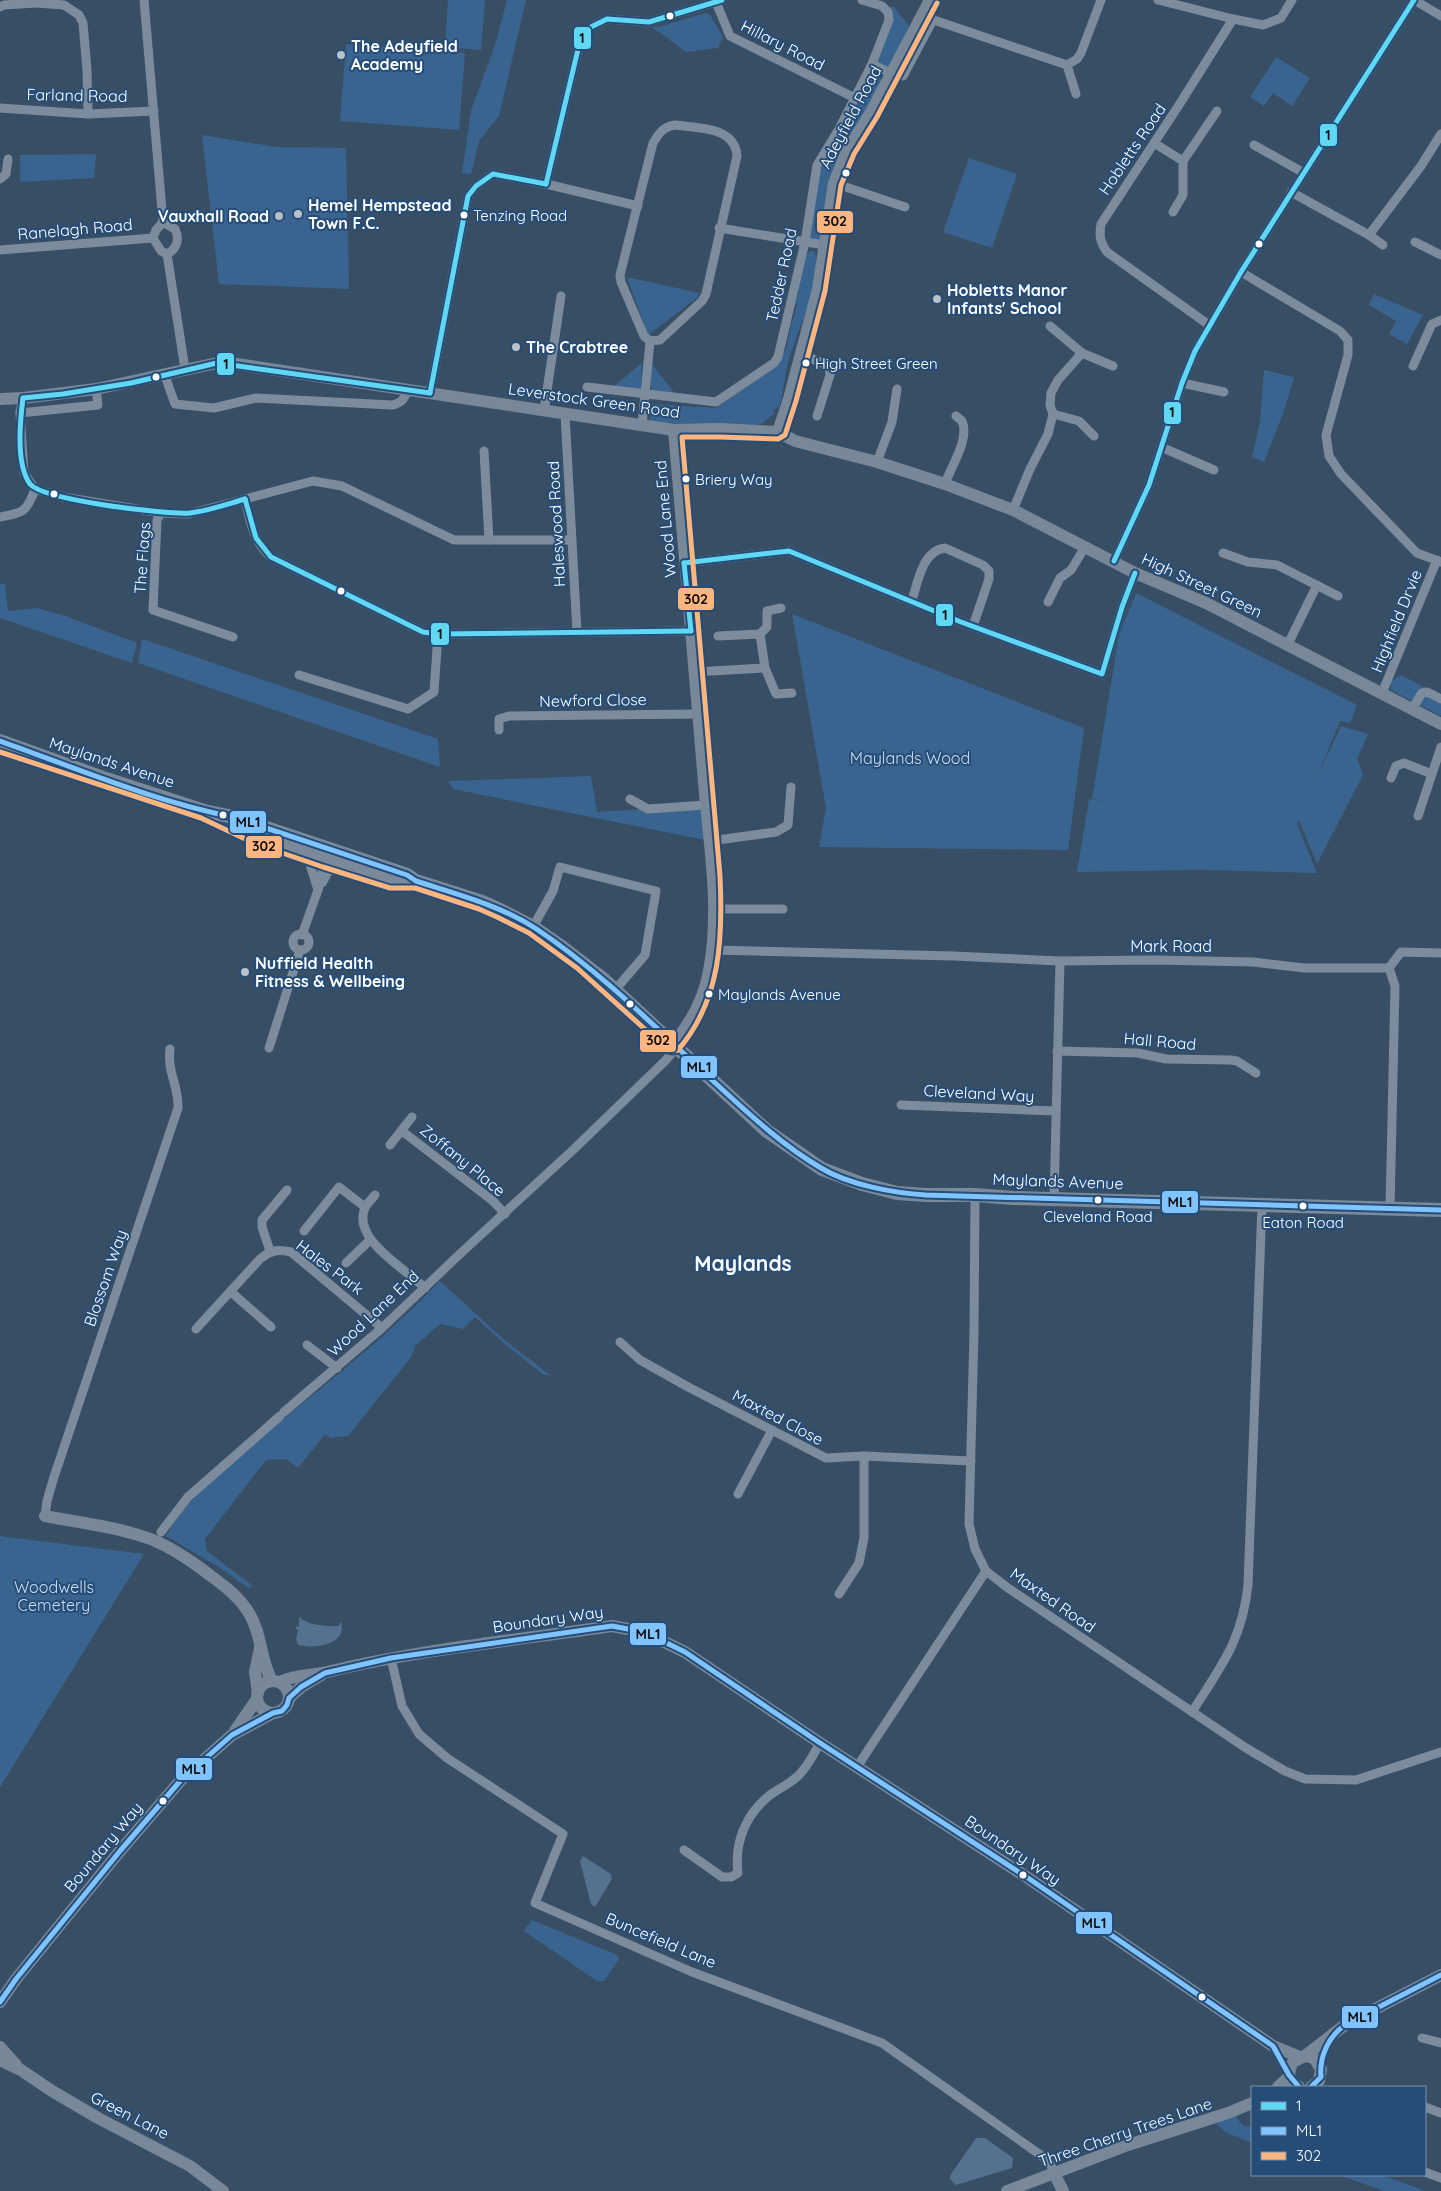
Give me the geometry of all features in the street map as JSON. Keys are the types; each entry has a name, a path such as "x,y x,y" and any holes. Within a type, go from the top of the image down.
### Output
{"main road":[{"name":"Maylands Avenue","path":"3,743 204,811 233,818 280,834 392,881 416,881"},
{"name":"Maylands Avenue","path":"204,811 258,837 298,850 372,864 407,875 416,881 482,902 533,927 582,962 615,990 767,1131 822,1169 862,1184 897,1193 926,1195 1441,1210"},
{"path":"280,834 281,839 298,850"},
{"path":"372,864 373,868 392,881"}],"street":[{"path":"144,0 163,222 156,230 153,238 161,251 167,254"},
{"path":"862,0 885,6"},
{"name":"Adeyfield Road","path":"778,432 789,399 818,288 834,183 847,151 898,75 928,18 930,0"},
{"path":"928,18 1066,65 1077,60 1081,53 1101,0"},
{"path":"1158,0 1263,25 1282,18 1292,0"},
{"path":"1114,561 1149,485 1182,382 1194,351 1209,325 1291,192 1414,0 1441,16"},
{"path":"546,184 580,41 591,27 607,19 649,22 719,1"},
{"name":"Hillary Road","path":"719,1 730,36 855,98"},
{"path":"0,7 36,2 64,5 79,16 83,23 88,114"},
{"name":"Tedder Road","path":"586,387 716,402 774,363 778,357 805,242 817,165 872,64 889,20 885,6"},
{"name":"Hobletts Road","path":"1209,325 1107,252 1101,244 1099,234 1101,224 1233,19"},
{"path":"872,64 898,75"},
{"path":"1066,65 1076,94"},
{"name":"Farland Road","path":"0,108 88,114 154,111"},
{"path":"1173,212 1183,195 1182,161 1217,111"},
{"path":"675,125 723,132 737,148 737,156 719,228 706,294 702,301 660,340 650,341 644,336 621,282 620,275 638,206 653,143 659,132 667,126 675,125"},
{"path":"1369,235 1422,166 1441,134"},
{"path":"1154,143 1182,161"},
{"path":"1254,145 1304,173"},
{"path":"0,179 6,174 8,159"},
{"path":"430,392 468,196 476,186 493,174 546,184 638,206"},
{"path":"834,183 905,207"},
{"path":"1291,192 1369,235 1383,245"},
{"path":"163,222 175,229 178,237 174,248 167,254"},
{"path":"719,228 826,245"},
{"name":"Ranelagh Road","path":"0,250 153,238"},
{"path":"1415,242 1441,255"},
{"path":"167,254 186,370"},
{"path":"1241,272 1340,331 1348,340 1348,355 1326,435 1329,456 1341,474 1417,553 1439,561"},
{"path":"544,411 561,296"},
{"path":"1412,366 1432,324 1441,320"},
{"path":"1050,326 1082,352 1113,366"},
{"path":"642,426 650,341"},
{"path":"1013,510 1030,469 1048,434 1053,414 1050,405 1051,393 1058,380 1082,352"},
{"path":"801,354 829,366 830,374 817,416"},
{"name":"Leverstock Green Road","path":"0,399 96,390 217,363 230,363 430,392 642,426 674,430 720,429 778,432"},
{"path":"165,376 175,404 214,408 256,398 392,405 404,400 408,390"},
{"path":"1182,382 1224,392"},
{"path":"877,462 892,422 897,389"},
{"path":"20,413 98,405 96,390"},
{"path":"23,398 20,413 24,473 35,489 63,497 161,513 188,514 313,481 342,486 454,540 571,540"},
{"name":"Haleswood Road","path":"565,414 577,632"},
{"path":"1053,414 1079,421 1094,436"},
{"path":"946,484 962,442 964,431 962,420 956,416"},
{"name":"Wood Lane End","path":"161,1532 188,1497 382,1328 580,1144 665,1061 685,1030 703,994 712,950 712,856 684,563 674,430"},
{"name":"High Street Green","path":"778,432 794,441 877,462 946,484 1013,510 1135,573 1206,603 1441,724"},
{"path":"1161,447 1214,470"},
{"path":"484,451 489,540"},
{"path":"0,517 20,514 29,506 35,489"},
{"path":"244,499 254,537 261,549 271,557 423,632 438,634 691,631"},
{"name":"The Flags","path":"161,513 157,520 153,610 233,637"},
{"path":"1048,602 1060,578 1072,570 1085,547"},
{"path":"912,600 928,555 944,548 983,565 989,571 989,579 973,626"},
{"path":"684,563 789,551 973,626 1102,674 1122,607 1135,573"},
{"path":"1223,553 1248,562 1277,565 1338,596"},
{"name":"Highfield Drvie","path":"1382,693 1439,561"},
{"path":"1288,644 1317,585"},
{"path":"718,636 760,634 767,628 767,611 782,608"},
{"path":"299,675 408,709 434,692 438,634"},
{"path":"760,634 765,668 776,694 792,693"},
{"path":"694,672 765,668"},
{"path":"1412,709 1422,693 1427,692 1441,699"},
{"name":"Newford Close","path":"499,730 499,719 509,716 698,714"},
{"path":"1418,816 1441,746"},
{"path":"1391,778 1396,766 1404,763 1432,774"},
{"path":"710,841 776,832 788,825 791,787"},
{"path":"630,799 648,809 706,805"},
{"path":"298,850 309,861 318,890"},
{"path":"269,1048 300,950 306,948 309,943 306,937 302,935 330,856"},
{"path":"533,927 554,891 560,867 656,891 645,955 615,990"},
{"path":"713,909 783,909"},
{"name":"Mark Road","path":"712,950 954,956 1060,961 1193,960 1253,962 1304,968 1389,968"},
{"path":"1390,1208 1395,986 1389,968 1401,952 1441,953"},
{"path":"1054,1198 1060,961"},
{"name":"Blossom Way","path":"45,1516 53,1480 178,1108 178,1096 171,1076 170,1049"},
{"name":"Hall Road","path":"1057,1051 1138,1053 1166,1059 1231,1060 1237,1061 1256,1073"},
{"name":"Cleveland Way","path":"901,1104 1055,1111"},
{"name":"Zoffany Place","path":"390,1145 412,1117"},
{"name":"Zoffany Place","path":"402,1131 493,1202 505,1214"},
{"path":"304,1231 339,1187 365,1207"},
{"path":"270,1251 262,1227 262,1220 287,1190"},
{"path":"375,1195 365,1207 363,1218 370,1240 425,1288"},
{"name":"Maxted Road","path":"975,1195 969,1524 975,1549 986,1570 1008,1588 1192,1712 1285,1771 1306,1779 1356,1780 1441,1752"},
{"path":"1192,1712 1231,1650 1246,1608 1262,1204"},
{"path":"346,1263 370,1240"},
{"name":"Hales Park","path":"196,1329 270,1251 280,1250 291,1252 382,1328"},
{"path":"231,1292 271,1327"},
{"name":"Maxted Close","path":"620,1342 640,1360 826,1458 864,1456 971,1461"},
{"path":"307,1346 337,1368"},
{"path":"738,1494 772,1430"},
{"path":"839,1594 859,1563 864,1538 864,1456"},
{"path":"45,1516 126,1532 150,1539 178,1552 237,1597 255,1623 267,1673 287,1688 289,1698 285,1708 273,1713 261,1707 258,1696 254,1672 260,1646"},
{"path":"857,1767 986,1570"},
{"name":"Boundary Way","path":"276,1681 297,1676 325,1673 391,1658 612,1626 644,1632 685,1652 820,1743 1020,1873 1273,2046 1303,2056"},
{"name":"Buncefield Lane","path":"391,1658 402,1706 419,1734 447,1758 564,1834 535,1903 692,1972 882,2043 1049,2161 1054,2173"},
{"name":"Boundary Way","path":"289,1698 301,1687 325,1673"},
{"path":"258,1696 266,1683 276,1681"},
{"name":"Boundary Way","path":"232,1735 258,1696"},
{"name":"Boundary Way","path":"0,2002 4,1993 120,1850 181,1780 232,1735 273,1713"},
{"path":"684,1850 722,1877 731,1878 738,1873 742,1830 749,1816 769,1796 800,1775 820,1743"},
{"path":"1279,2086 1289,2074 1293,2062 1346,2024 1441,1975"},
{"path":"1312,2086 1322,2076 1335,2032"},
{"path":"1422,2038 1441,2043"},
{"name":"Boundary Way","path":"1273,2046 1289,2074"},
{"name":"Green Lane","path":"0,2047 21,2070"},
{"path":"1303,2056 1314,2058 1322,2076"},
{"name":"Green Lane","path":"0,2060 21,2070 98,2118 190,2166 223,2191"},
{"path":"1289,2074 1292,2082 1298,2086"},
{"name":"Three Cherry Trees Lane","path":"1007,2191 1128,2145 1228,2113 1251,2103"},
{"path":"1426,2107 1441,2113"},
{"path":"1426,2172 1441,2178"},
{"path":"1054,2173 1063,2191"}],"green space":[{"path":"448,0 485,0 481,50 445,47"},
{"path":"507,0 526,0 499,116 479,141 471,174 462,173 471,111 496,42"},
{"path":"893,6 909,26 893,65 885,69 878,63 878,58 891,26 891,7"},
{"path":"706,13 710,15 723,37 718,48 686,52 652,27 658,27"},
{"path":"346,44 465,53 459,130 340,121"},
{"path":"1276,57 1310,78 1292,106 1273,93 1264,106 1250,97"},
{"path":"876,75 882,80 858,128 821,237 819,241 815,242 808,237 816,185 821,168 871,76"},
{"name":"Vauxhall Road","path":"202,135 277,147 346,148 349,289 219,284"},
{"path":"96,154 94,178 20,182 20,155"},
{"path":"969,158 1017,174 992,248 943,232"},
{"path":"810,251 814,251 816,261 813,289 789,359 779,408 777,407 773,412 775,413 763,423 753,426 649,423 651,404 716,408 775,367 786,349 791,326 789,325 792,323 797,304 795,304 805,257"},
{"path":"627,277 699,293 698,297 648,335"},
{"path":"1374,294 1423,315 1407,344 1389,334 1396,321 1369,305"},
{"path":"642,363 641,390 614,386"},
{"path":"651,363 676,395 651,391"},
{"path":"1264,370 1294,377 1284,411 1264,462 1252,457 1260,422"},
{"path":"0,584 5,584 8,611 37,608 65,616 137,643 132,663 0,618"},
{"path":"1136,593 1357,705 1350,723 1340,721 1317,777 1341,726 1368,734 1357,759 1363,775 1317,864 1299,820 1297,824 1317,873 1202,870 1077,872 1089,799 1105,801 1092,799 1119,635"},
{"name":"Maylands Wood","path":"792,614 1084,728 1068,850 819,847 826,808"},
{"path":"142,639 438,739 440,767 138,663"},
{"path":"1401,675 1441,696 1441,716 1391,690 1391,681"},
{"path":"591,776 597,812 706,805 710,841 453,789 448,781"},
{"path":"440,1281 501,1337 550,1375 544,1375 507,1346 475,1317 463,1329 440,1324 415,1346 412,1356 348,1436 331,1438 325,1434 298,1468 286,1459 266,1460 205,1539 207,1551 253,1586 248,1588 222,1569 166,1536 190,1503 220,1472 365,1351 404,1317"},
{"name":"Woodwells Cemetery","path":"0,1536 144,1554 0,1787"},
{"path":"532,1920 617,1955 619,1959 604,1981 597,1981 524,1931"},
{"path":"1235,2112 1241,2123 1251,2126 1251,2143 1225,2132 1216,2124"},
{"path":"1342,2176 1384,2176 1426,2191 1384,2191"}],"shaded area":[{"path":"299,1617 312,1624 324,1626 339,1626 342,1623 341,1634 327,1644 315,1646 298,1645 296,1639 298,1630 295,1628 299,1627"},
{"path":"583,1856 611,1874 612,1879 595,1907 591,1904 580,1861"},
{"path":"976,2138 985,2138 1013,2158 1012,2168 956,2185 950,2179 951,2174"}],"transit line":[{"name":"1","path":"546,184 580,41 591,27 607,19 649,22 722,0"},
{"name":"1","path":"1114,561 1149,485 1182,383 1195,351 1241,272 1414,0"},
{"name":"302","path":"0,752 201,818 256,844 323,867 390,888 415,888 479,909 529,933 577,968 668,1050 678,1050 692,1031 711,989 716,968 721,922 720,876 682,437 778,439 785,435 825,291 841,185 854,154 877,117 937,3"},
{"name":"1","path":"430,393 468,196 476,186 493,174 546,184"},
{"name":"1","path":"23,398 63,394 131,383 217,363 430,393"},
{"name":"1","path":"23,398 20,442 23,466 30,484 40,490 80,501 132,509 177,513 204,511 245,499"},
{"name":"1","path":"245,499 256,538 271,557 423,632 438,634 691,631"},
{"name":"1","path":"684,563 789,551 961,622 1102,674 1122,607 1135,573"},
{"name":"1","path":"684,563 691,631"},
{"name":"ML1","path":"0,741 144,793 233,817 407,875 416,881 477,901 521,920 559,945 605,981 764,1127 806,1159 845,1179 886,1190 926,1195 1441,1210"},
{"name":"ML1","path":"0,2002 16,1979 120,1851 181,1780 232,1735 273,1713 282,1711 287,1705 289,1698 301,1687 325,1673 391,1658 612,1626 644,1632 685,1652 820,1743 1028,1878 1273,2046 1289,2075 1298,2086"},
{"name":"ML1","path":"1312,2086 1321,2077 1326,2047 1340,2029 1346,2024 1441,1975"}],"place":[{"name":"The Adeyfield Academy","path":"341,55"},
{"name":"Hemel Hempstead Town F.C.","path":"298,214"},
{"name":"Tenzing Road","path":"464,215"},
{"name":"Vauxhall Road","path":"279,216"},
{"name":"Hobletts Manor Infants' School","path":"937,299"},
{"name":"The Crabtree","path":"516,347"},
{"name":"High Street Green","path":"806,363"},
{"name":"Briery Way","path":"686,479"},
{"name":"Nuffield Health Fitness & Wellbeing","path":"245,972"},
{"name":"Maylands Avenue","path":"709,994"},
{"name":"Cleveland Road","path":"1098,1200"},
{"name":"Eaton Road","path":"1303,1206"}],"district":[{"name":"Maylands","path":"743,1263"}]}
